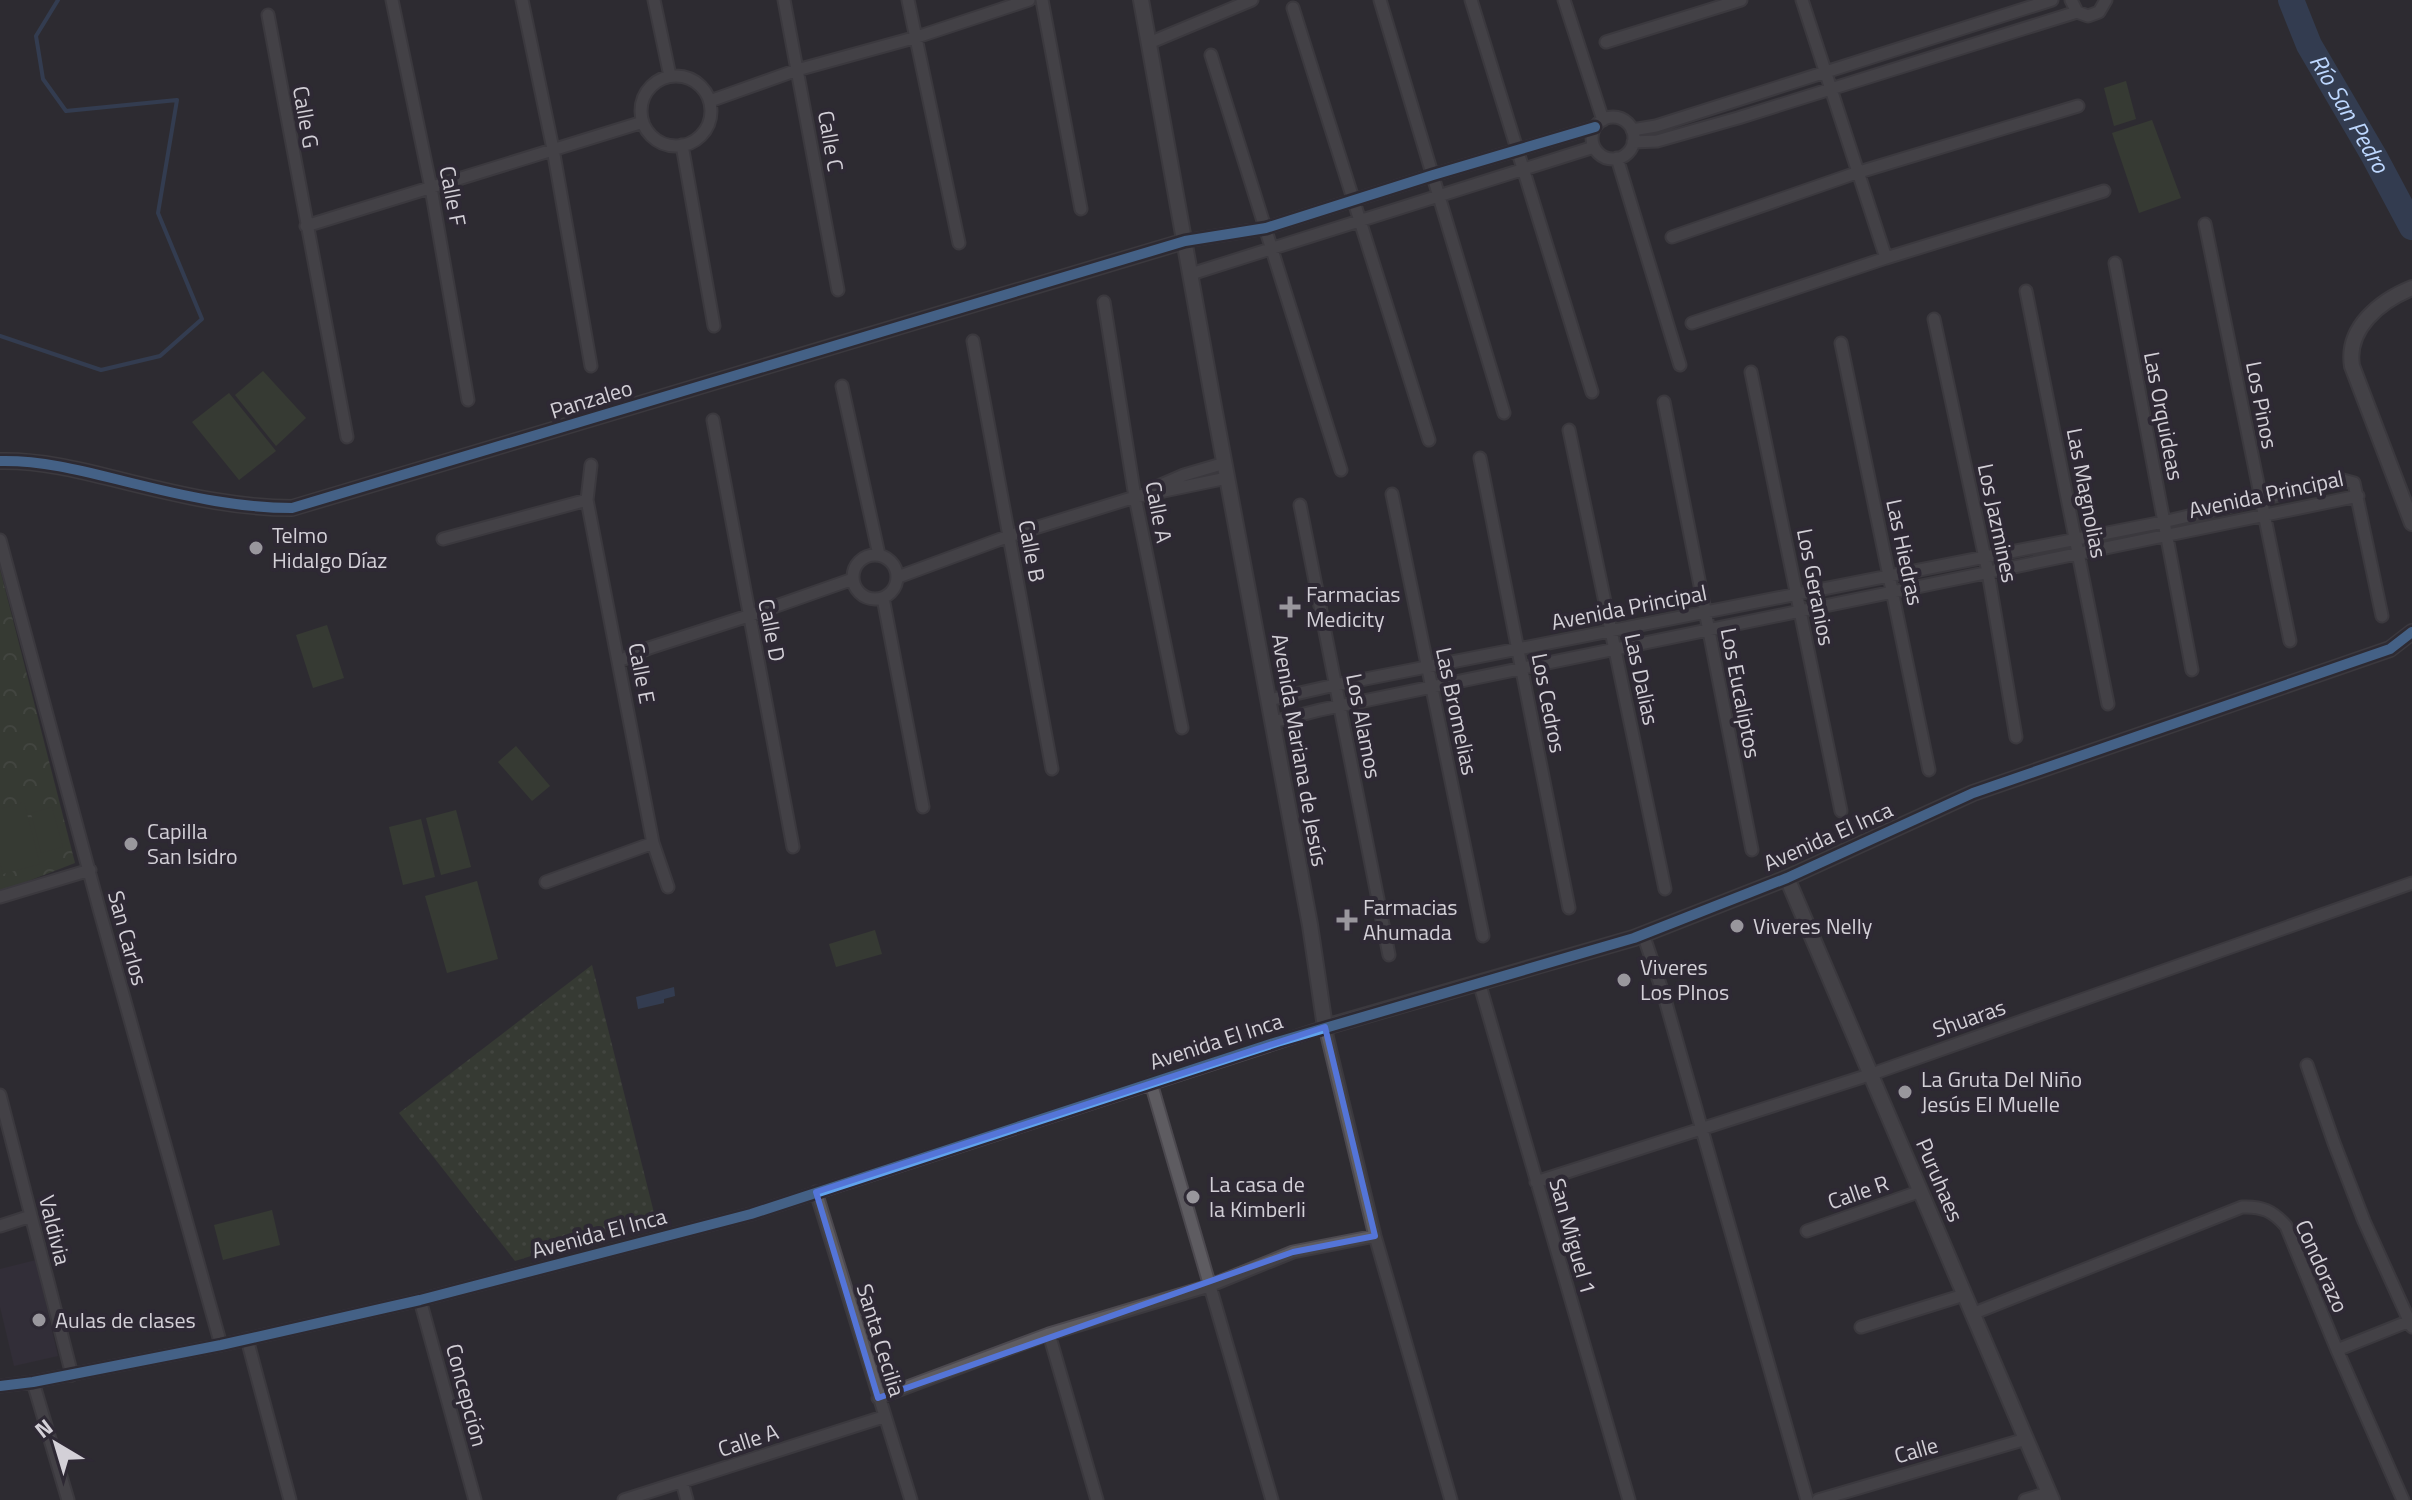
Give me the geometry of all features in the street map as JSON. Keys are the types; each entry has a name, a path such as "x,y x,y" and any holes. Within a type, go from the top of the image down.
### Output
{"street":[{"name":"Calle F","path":"392,0 431,188 468,400"},
{"path":"522,0 553,149 591,366"},
{"path":"654,0 670,76"},
{"name":"Calle C","path":"784,0 838,290"},
{"path":"908,0 959,243"},
{"path":"710,101 797,70 917,37 1029,0"},
{"path":"1042,0 1081,209"},
{"name":"Avenida Mariana de Jesús","path":"1141,0 1310,925 1325,1027 1375,1236 1451,1500"},
{"path":"1149,43 1252,0"},
{"path":"1380,0 1504,413"},
{"path":"1471,0 1592,392"},
{"path":"1185,241 1266,228 1517,150 1599,123 1613,117 1626,121 1632,136 1628,152 1617,158 1604,157 1594,147 1593,133 1599,123 1564,0"},
{"path":"1606,42 1741,0"},
{"path":"1802,0 1886,258"},
{"path":"1632,136 2052,0"},
{"path":"2071,0 2082,15 2094,15 2106,0"},
{"path":"1293,8 1429,440"},
{"path":"1632,136 1657,141 2077,12"},
{"name":"Calle G","path":"268,15 347,437"},
{"path":"1935,36 1941,53"},
{"path":"1211,55 1341,470"},
{"path":"670,76 690,78 706,92 710,101 710,120 705,129 691,142 682,145 673,146 656,140 643,122 641,106 645,96 651,87 670,76"},
{"path":"1734,101 1738,118"},
{"path":"1672,237 1856,173 2078,106"},
{"path":"306,226 643,122"},
{"path":"682,145 714,326"},
{"path":"1191,274 1594,147"},
{"path":"1617,158 1680,365"},
{"path":"1692,323 1886,258 2104,191"},
{"name":"Los Pinos","path":"2205,224 2290,641"},
{"name":"Panzaleo","path":"0,461 20,460 79,469 144,486 258,508 292,508 1185,241"},
{"name":"Las Orquideas","path":"2115,263 2192,670"},
{"path":"2412,288 2379,305 2367,318 2351,346 2352,366 2412,523"},
{"name":"Las Magnolias","path":"2026,291 2108,704"},
{"name":"Calle A","path":"1104,302 1135,497 1182,728"},
{"name":"Los Jazmines","path":"1934,319 1988,572 2016,737"},
{"name":"Calle B","path":"973,341 1052,769"},
{"name":"Las Hiedras","path":"1841,343 1929,770"},
{"name":"Los Geranios","path":"1751,372 1841,811"},
{"path":"842,386 879,555"},
{"name":"Los Eucaliptos","path":"1664,402 1752,850"},
{"name":"Calle D","path":"713,420 793,847"},
{"name":"Las Dalias","path":"1569,430 1665,889"},
{"name":"Los Cedros","path":"1480,458 1569,908"},
{"path":"1135,497 1184,475 1225,463"},
{"name":"Calle E","path":"591,465 587,500 653,843 668,887"},
{"path":"898,577 1009,536 1135,497 1227,478"},
{"name":"Avenida Principal","path":"1269,700 2163,522 2343,480 2354,483 2358,496 1273,722"},
{"name":"Las Bromelias","path":"1392,494 1483,936"},
{"path":"2358,496 2382,616"},
{"path":"443,539 587,500"},
{"name":"Los Alamos","path":"1300,505 1389,955"},
{"name":"San Carlos","path":"0,540 221,1345"},
{"path":"879,555 894,565 898,577 894,590 883,598 870,599 858,592 853,572 866,557 879,555"},
{"path":"619,661 853,579"},
{"path":"883,598 923,807"},
{"name":"Avenida El Inca","path":"0,1386 221,1345 420,1300 751,1214 1325,1027 1643,934 1787,878 1973,793 2390,649 2412,632"},
{"path":"546,882 653,843"},
{"path":"0,897 90,870"},
{"name":"Puruhaes","path":"1787,878 2050,1497"},
{"name":"Shuaras","path":"1536,1182 1872,1074 2412,883"},
{"path":"1643,934 1664,996 1807,1500"},
{"name":"San Miguel 1","path":"1479,982 1629,1500"},
{"path":"2307,1065 2364,1221 2411,1322 2337,1350"},
{"path":"1151,1083 1272,1500"},
{"name":"Valdivia","path":"0,1095 72,1375"},
{"name":"Calle R","path":"1807,1231 1921,1191"},
{"name":"Santa Cecilia","path":"816,1192 911,1500"},
{"name":"Condorazo","path":"1972,1314 2242,1207 2267,1210 2286,1226 2403,1500"},
{"path":"0,1226 31,1216"},
{"path":"878,1398 1049,1334 1209,1286 1293,1252 1375,1236"},
{"path":"1861,1327 1964,1295"},
{"name":"Concepción","path":"420,1300 475,1500"},
{"path":"1049,1334 1097,1500"},
{"path":"247,1339 290,1500"},
{"path":"33,1382 68,1500"},
{"name":"Calle A","path":"624,1500 883,1417"},
{"name":"Calle","path":"1818,1500 2026,1439"},
{"path":"682,1482 687,1500"},
{"path":"2025,1500 2050,1497"}],"highlighted area":[{"path":"1325,1027 1375,1236 1293,1252 878,1398 816,1192"}],"shaded area":[{"path":"36,1260 58,1356 14,1366 0,1307 0,1269"}],"green space":[{"path":"2126,81 2136,119 2114,126 2104,88"},
{"path":"2152,120 2181,198 2139,213 2112,133"},
{"path":"263,371 306,418 276,446 235,395"},
{"path":"229,393 276,451 239,480 192,422"},
{"path":"0,569 75,863 0,892"},
{"path":"327,625 344,678 313,688 296,635"},
{"path":"516,746 550,786 532,801 498,762"},
{"path":"24,802 40,864 3,874 0,863 0,809"},
{"path":"52,807 63,847 41,853 31,813"},
{"path":"456,810 471,867 441,875 426,818"},
{"path":"421,819 435,877 403,885 389,827"},
{"path":"477,881 498,959 447,973 425,896"},
{"path":"875,930 882,954 836,967 829,944"},
{"path":"592,965 655,1217 515,1261 399,1113"},
{"path":"272,1210 280,1245 223,1260 214,1225"}],"water":[{"path":"674,987 675,996 664,999 664,1003 638,1009 636,997"}],"waterway":[{"path":"0,336 101,370 160,356 202,319 158,213 177,100 66,111 43,79 36,36 58,0"},
{"name":"Río San Pedro","path":"2291,0 2309,45 2412,227"}],"cycle path":[{"path":"0,461 71,468 215,501 292,508 1185,241 1266,228 1595,127"},
{"path":"0,1386 221,1345 420,1300 751,1214 1277,1042 1634,938 1787,878 1973,793 2390,649 2412,632"}],"place":[{"name":"Telmo Hidalgo Díaz","path":"256,548"},
{"name":"Farmacias Medicity","path":"1290,607"},
{"name":"Capilla San Isidro","path":"131,844"},
{"name":"Farmacias Ahumada","path":"1347,920"},
{"name":"Viveres Nelly","path":"1737,926"},
{"name":"Viveres Los PInos","path":"1624,980"},
{"name":"La Gruta Del Niño Jesús El Muelle","path":"1905,1092"},
{"name":"La casa de la Kimberli","path":"1193,1197"},
{"name":"Aulas de clases","path":"39,1320"}]}
